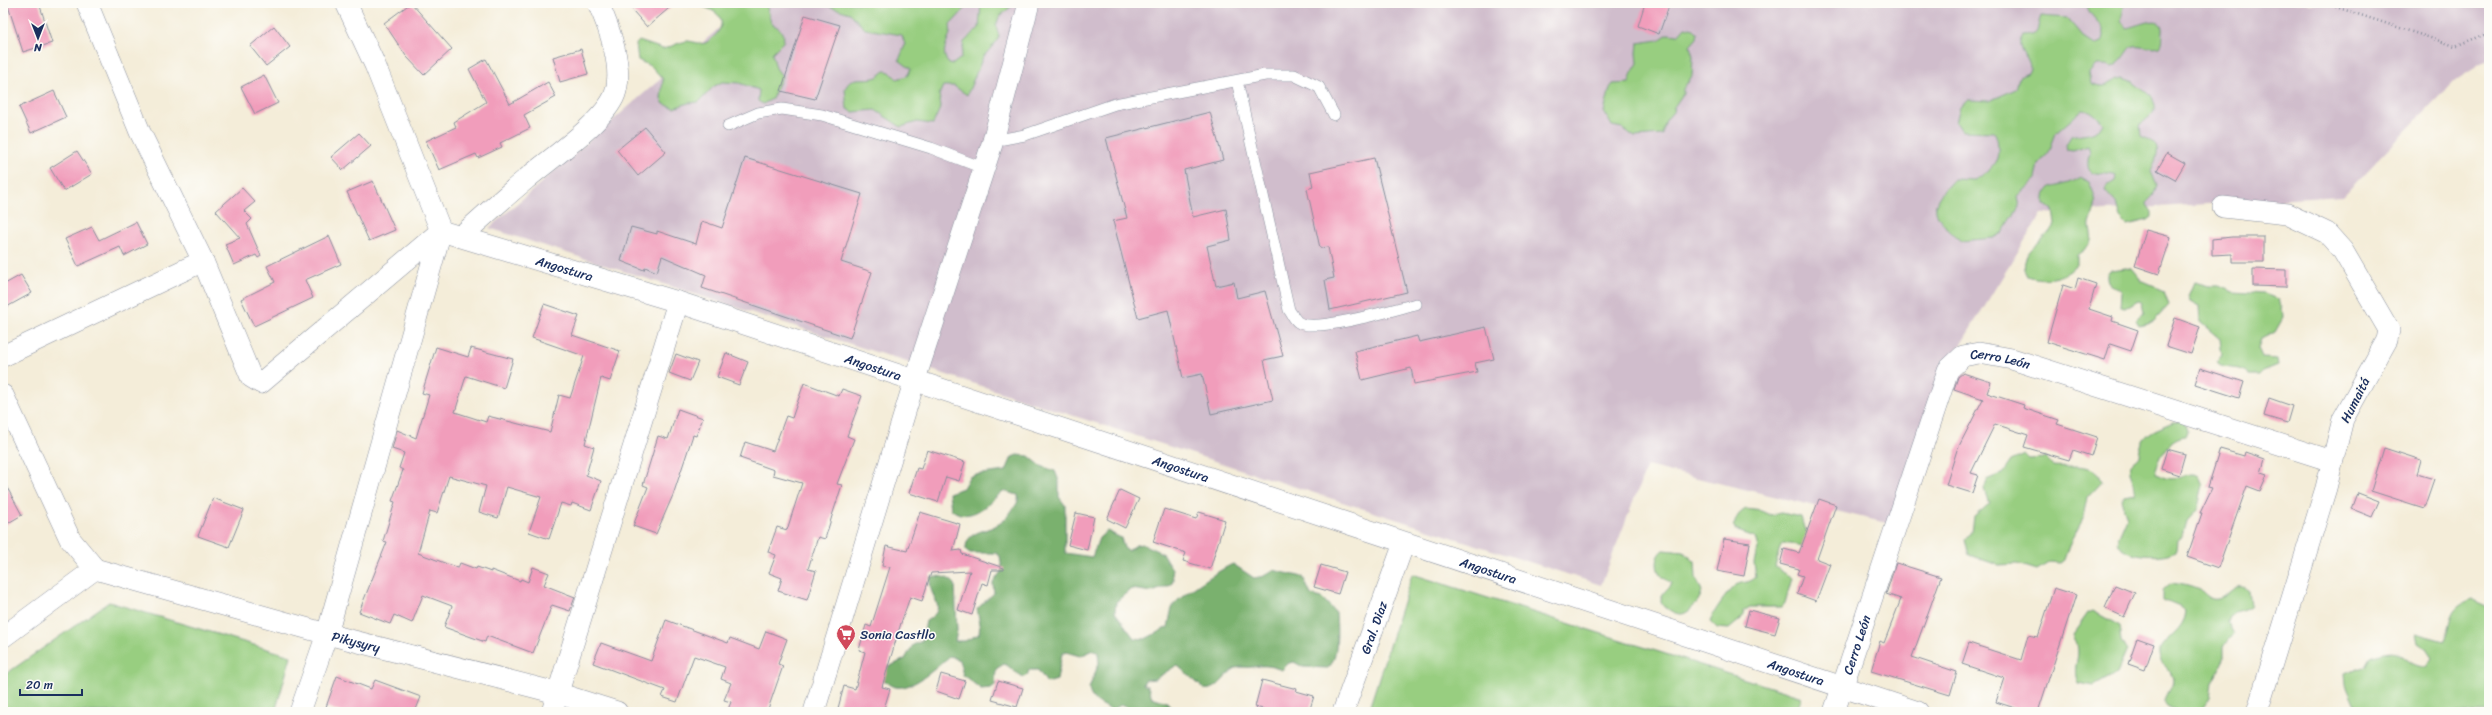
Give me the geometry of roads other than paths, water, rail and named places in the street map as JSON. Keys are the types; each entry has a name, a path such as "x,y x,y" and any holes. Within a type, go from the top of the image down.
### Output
{"street":[{"path":"87,3 140,132 203,261 250,377 261,383 441,231"},
{"path":"300,712 327,634 441,231 375,65 346,3"},
{"path":"461,236 523,181 595,123 615,95 618,74 610,30 598,3"},
{"path":"814,712 915,379 992,141 1029,3"},
{"name":"Humaitá","path":"2223,207 2287,214 2327,233 2343,251 2389,330 2387,340 2343,419 2326,488 2257,712"},
{"name":"Angostura","path":"441,231 678,302 915,379 1404,543 1918,712"},
{"path":"3,356 203,261"},
{"path":"554,703 678,302"},
{"name":"Cerro León","path":"1834,712 1948,370 1963,356 1979,353 2012,360 2332,460"},
{"path":"3,395 70,539 95,569 3,637"},
{"name":"Gral. Diaz","path":"1343,712 1404,543"},
{"name":"Pikysyry","path":"95,569 327,634 554,703 617,712"}],"lane":[{"path":"992,141 1025,135 1115,104 1265,75 1294,75 1319,87 1334,115"},
{"path":"1237,81 1289,310 1299,323 1314,327 1335,324 1416,304"},
{"path":"728,126 758,113 782,109 822,114 931,148 983,168"}],"place":[{"name":"Sonia Castllo","path":"846,651"}]}
